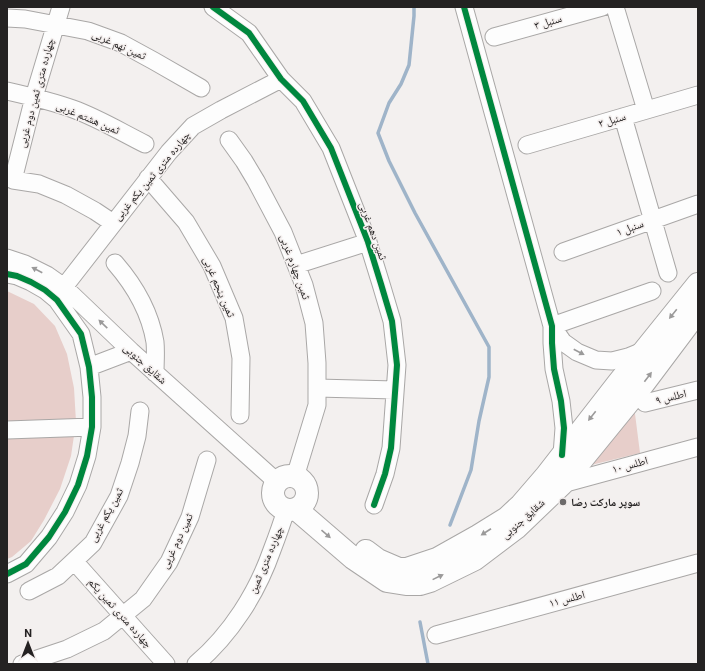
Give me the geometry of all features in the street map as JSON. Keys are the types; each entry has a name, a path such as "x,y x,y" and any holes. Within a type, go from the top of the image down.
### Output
{"main road":[{"name":"شقایق جنوبی","path":"296,506 325,514 361,547 378,560 400,569 407,569 437,559 507,518 521,505 546,476 698,284"},
{"name":"شقایق جنوبی","path":"296,506 353,558 387,581 406,584 420,584 430,581 475,559 516,528 562,484 641,386 698,311"},
{"path":"286,479 301,480 305,486 307,492 296,506 279,506 274,499 273,491 286,479"}],"street":[{"name":"چهارده متری ثمین دوم غربی","path":"61,7 34,97 13,180 39,184 66,195 82,203 113,223"},
{"name":"ثمین دهم غربی","path":"213,7 249,33 281,80 303,101 331,148 368,242 392,321 397,365 391,448 385,474 374,506"},
{"path":"464,7 552,326 554,369 561,401 564,428 562,455"},
{"name":"سنبل ۳","path":"494,38 559,13 602,7"},
{"path":"616,7 646,110"},
{"name":"ثمین نهم غربی","path":"7,18 25,19 88,31 121,43 201,88"},
{"name":"چهارده متری ثمین یکم غربی","path":"64,287 148,178 193,126 221,110 281,80"},
{"name":"ثمین هشتم غربی","path":"7,91 34,97 73,109 145,144"},
{"name":"سنبل ۲","path":"526,145 698,95"},
{"path":"623,117 668,273"},
{"name":"ثمین چهارم غربی","path":"229,140 256,181 283,232 304,285 314,323 317,363 317,405 286,479"},
{"name":"ثمین پنجم غربی","path":"148,178 186,222 212,266 234,318 241,358 240,415"},
{"name":"سنبل ۱","path":"563,252 698,204"},
{"path":"296,265 368,242"},
{"name":"شقایق جنوبی","path":"7,258 25,264 47,275 64,287 155,373 286,479"},
{"path":"115,263 138,294 149,316 155,343 155,373"},
{"path":"7,274 17,276 45,290 57,300 81,334 89,367 92,397 92,427 87,456 78,485 65,512 49,537 26,564 7,574"},
{"path":"552,326 652,292"},
{"path":"552,326 563,342 577,352 596,360 612,361 628,357 645,350"},
{"path":"89,367 131,351"},
{"path":"317,388 395,390"},
{"name":"اطلس ۹","path":"644,403 698,390"},
{"name":"ثمین یکم غربی","path":"29,591 58,576 93,543 119,496 137,436 140,411"},
{"path":"7,430 92,427"},
{"name":"اطلس ۱۰","path":"562,484 698,447"},
{"name":"ثمین دوم غربی","path":"22,664 67,649 104,631 143,599 169,562 190,517 207,460"},
{"name":"چهارده متری ثمین","path":"196,664 208,654 230,628 246,604 296,506"},
{"name":"چهارده متری ثمین یکم","path":"74,561 166,664"},
{"name":"اطلس ۱۱","path":"436,635 698,563"}],"shaded area":[{"path":"7,291 34,304 55,326 67,354 74,388 76,422 71,456 60,489 31,541 12,557 7,559"},
{"path":"634,406 640,453 587,466"}],"waterway":[{"path":"414,7 409,65 401,84 389,103 378,133 389,161 415,213 489,347 489,377 479,421 471,470 450,525"},
{"path":"420,622 428,664"}],"cycle path":[{"path":"213,7 249,33 281,79 303,101 331,148 368,242 392,321 397,365 391,448 385,474 374,505"},
{"path":"464,7 552,326 554,369 561,401 564,428 562,455"},
{"path":"7,274 17,276 45,290 57,300 81,334 89,367 92,397 92,427 87,456 78,485 65,512 49,537 26,564 7,574"}],"place":[{"name":"سوپر مارکت رضا","path":"563,502"}]}
